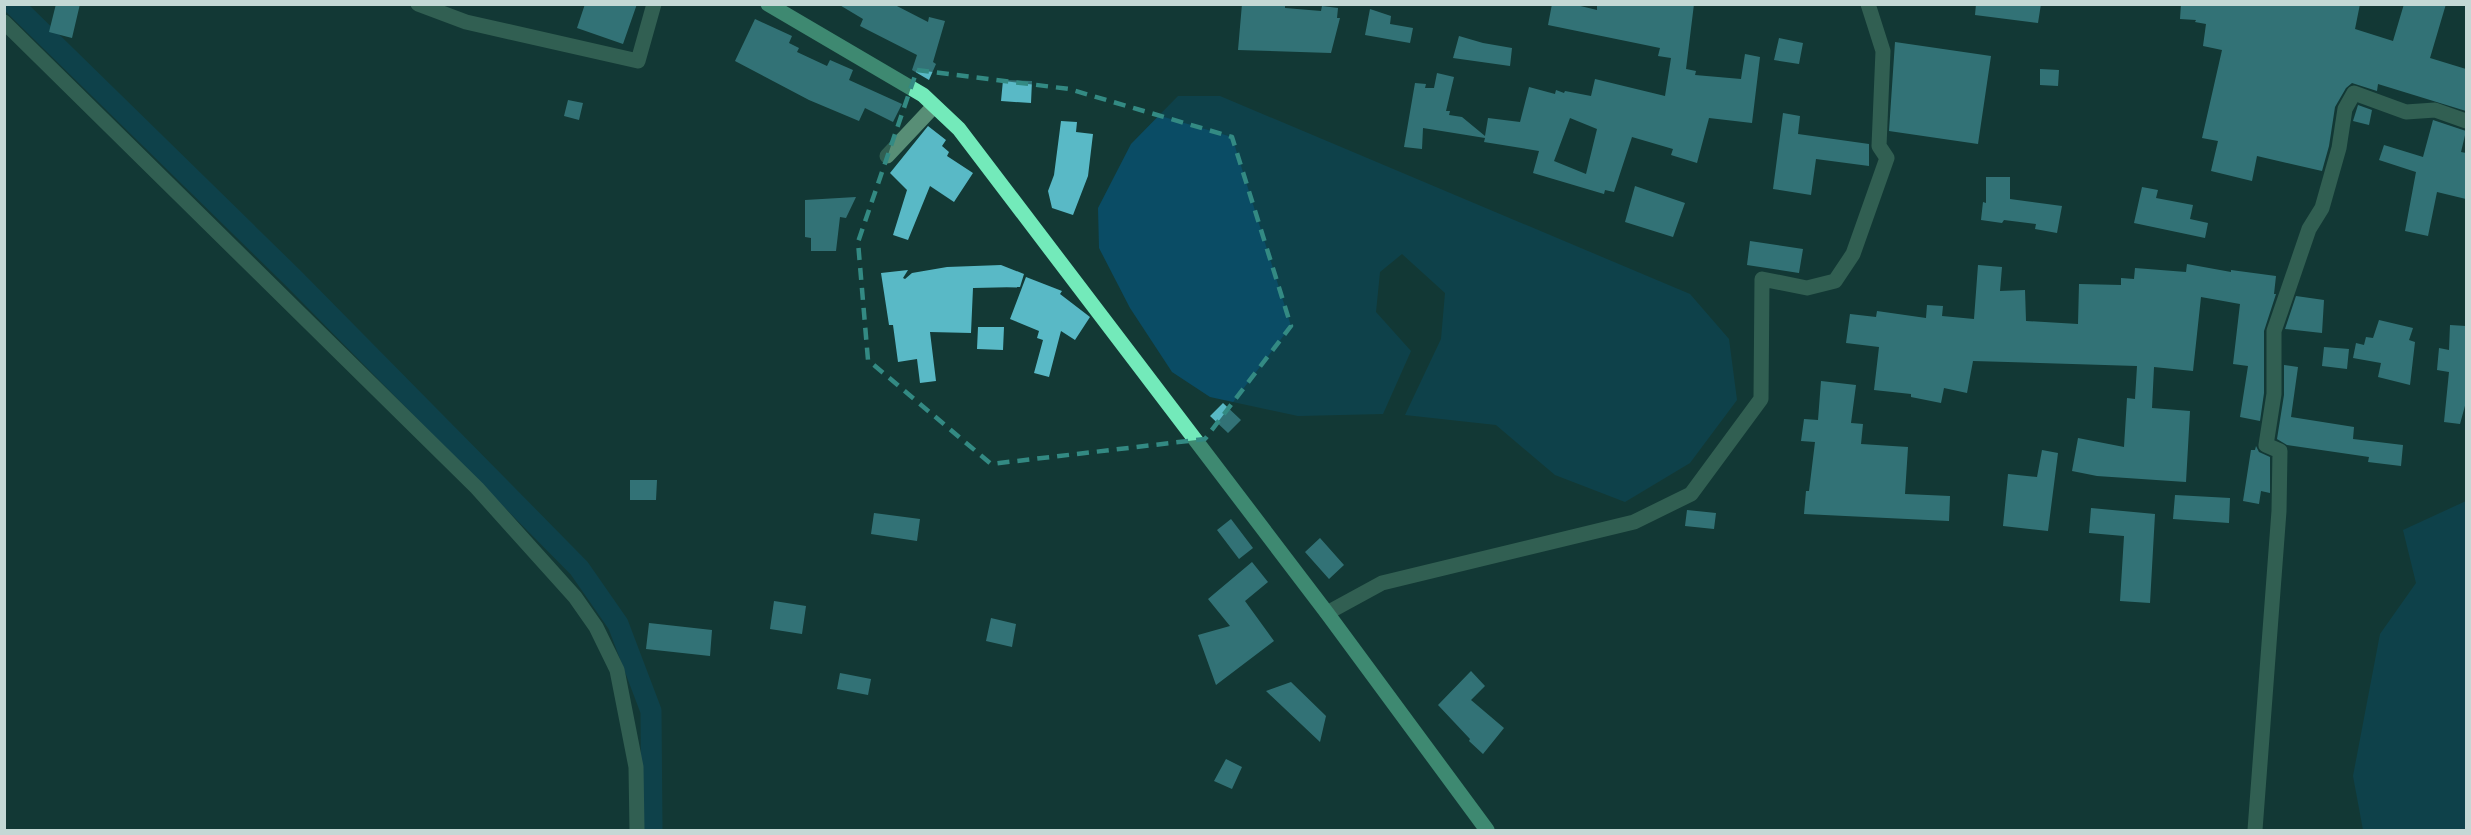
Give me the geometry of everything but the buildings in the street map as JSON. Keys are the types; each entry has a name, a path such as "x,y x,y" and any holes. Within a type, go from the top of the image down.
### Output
{"main road":[{"path":"768,4 923,95 959,129 1327,613 1487,831"}],"street":[{"path":"418,4 466,22 638,61 654,4"},
{"path":"1327,613 1382,583 1634,522 1691,494 1761,399 1762,279 1808,288 1835,281 1853,254 1884,169 1887,158 1879,146 1883,51 1868,4"},
{"path":"4,22 477,488 574,597 596,627 617,670 636,767 637,831"},
{"path":"2255,831 2279,511 2280,451 2266,445 2274,394 2274,331 2309,229 2322,208 2339,148 2345,109 2354,93 2406,112 2435,110 2466,121"},
{"path":"887,156 934,106"}],"highlighted area":[{"path":"917,70 1069,89 1232,137 1291,326 1205,439 991,464 868,360 858,242"}],"water":[{"path":"1178,96 1220,96 1690,294 1729,339 1737,400 1690,463 1625,502 1555,475 1496,425 1405,415 1441,339 1445,293 1402,254 1380,272 1376,312 1411,351 1383,414 1298,416 1210,397 1172,372 1130,308 1099,248 1098,208 1131,144"},
{"path":"2466,501 2466,830 2363,830 2353,776 2380,634 2416,583 2403,530"}],"waterway":[{"path":"13,4 293,278 579,568 618,624 651,711 652,830"}]}
